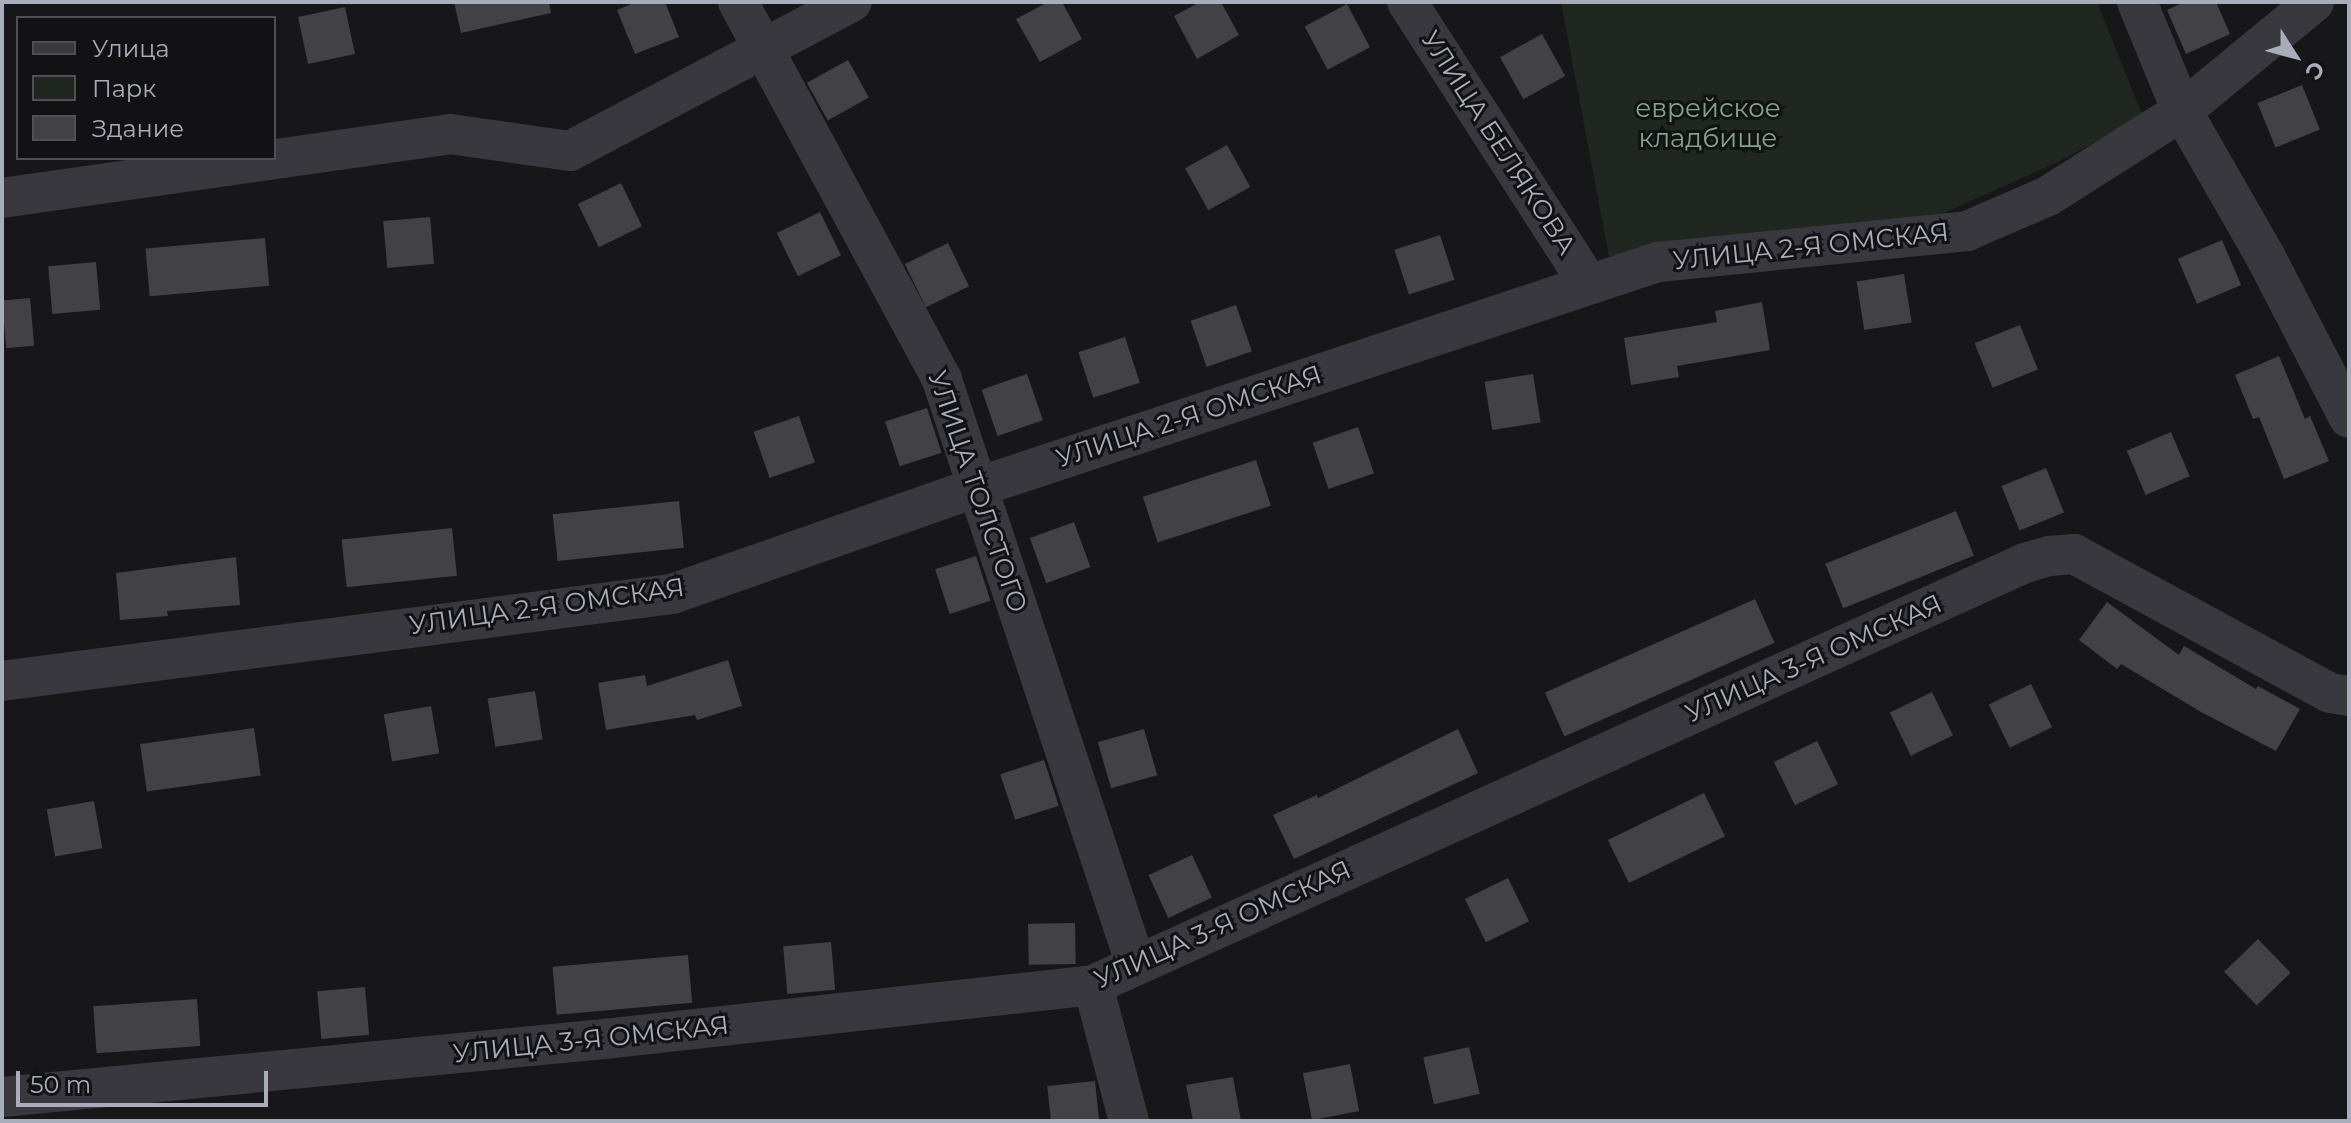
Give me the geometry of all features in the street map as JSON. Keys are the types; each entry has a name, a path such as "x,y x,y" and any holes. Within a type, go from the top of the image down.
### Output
{"street":[{"name":"УЛИЦА ТОЛСТОГО","path":"738,2 942,380 1136,965"},
{"path":"276,159 450,134 570,151 852,2"},
{"name":"УЛИЦА БЕЛЯКОВА","path":"1407,2 1589,284"},
{"path":"2137,2 2182,111 2265,256 2349,418"},
{"name":"УЛИЦА 2-Я ОМСКАЯ","path":"2,681 672,594 978,487 1658,262 1967,231 2048,196 2182,111 2314,2"},
{"path":"2,198 268,160"},
{"name":"УЛИЦА 3-Я ОМСКАЯ","path":"2,1097 604,1039 1093,985 2025,563 2050,556 2074,554 2330,693 2349,696"},
{"path":"1093,985 1129,1121"}],"green space":[{"name":"еврейское кладбище","path":"1561,2 2097,2 2143,117 2058,162 1928,220 1609,257"}],"building":[{"path":"454,2 549,2 551,13 461,33"},
{"path":"636,2 665,2 679,37 635,54 617,10"},
{"path":"1048,2 1062,2 1082,39 1040,62 1016,19"},
{"path":"1200,2 1221,2 1239,35 1197,59 1174,16"},
{"path":"2184,2 2216,2 2230,34 2186,54 2167,10"},
{"path":"1347,4 1370,47 1328,70 1305,27"},
{"path":"345,7 355,54 308,64 298,17"},
{"path":"1542,34 1565,76 1523,99 1500,57"},
{"path":"848,60 869,98 828,120 807,83"},
{"path":"2302,85 2320,130 2275,147 2257,103"},
{"path":"1227,145 1250,187 1208,210 1185,168"},
{"path":"621,183 642,226 599,247 578,204"},
{"path":"820,212 841,255 798,276 777,233"},
{"path":"430,217 434,264 387,268 383,221"},
{"path":"1440,235 1455,280 1409,295 1394,250"},
{"path":"265,238 269,286 150,296 145,248"},
{"path":"2222,240 2241,285 2197,304 2178,259"},
{"path":"948,243 969,286 926,307 905,264"},
{"path":"96,262 100,310 52,314 48,266"},
{"path":"1904,274 1912,322 1864,330 1857,282"},
{"path":"30,298 34,346 6,348 2,300"},
{"path":"1762,302 1770,350 1677,366 1679,377 1631,385 1624,338 1717,322 1715,311"},
{"path":"1236,305 1252,351 1207,367 1191,321"},
{"path":"2020,325 2038,370 1993,388 1975,343"},
{"path":"1125,337 1140,383 1093,398 1078,352"},
{"path":"2279,356 2305,419 2310,416 2329,461 2284,479 2259,417 2253,419 2235,375"},
{"path":"1027,374 1043,420 998,436 982,390"},
{"path":"1533,374 1541,422 1492,430 1485,382"},
{"path":"927,408 942,453 900,466 885,422"},
{"path":"799,416 815,462 770,478 754,432"},
{"path":"1358,427 1374,473 1329,489 1313,443"},
{"path":"2171,432 2190,476 2146,495 2127,451"},
{"path":"1256,460 1271,506 1158,542 1143,497"},
{"path":"2046,468 2064,513 2019,530 2001,486"},
{"path":"679,501 684,548 558,561 553,514"},
{"path":"1956,511 1974,556 1843,608 1825,564"},
{"path":"1074,522 1090,567 1046,583 1030,538"},
{"path":"452,528 457,576 347,587 342,540"},
{"path":"976,556 991,601 950,614 935,569"},
{"path":"236,557 240,605 167,611 168,616 120,620 116,573"},
{"path":"1755,599 1775,643 1564,736 1545,693"},
{"path":"2107,602 2179,655 2184,646 2256,689 2258,686 2300,709 2276,751 2201,712 2121,664 2117,669 2079,640"},
{"path":"728,660 742,706 697,720 695,715 606,730 598,683 645,675 647,686"},
{"path":"2031,684 2052,727 2010,748 1989,705"},
{"path":"535,691 543,739 495,747 488,699"},
{"path":"1932,692 1953,735 1911,756 1890,713"},
{"path":"431,706 439,753 392,762 384,714"},
{"path":"254,728 261,776 147,792 140,744"},
{"path":"1144,729 1157,775 1111,788 1098,742"},
{"path":"1458,729 1478,773 1294,859 1273,815 1317,795 1318,798"},
{"path":"1817,741 1838,784 1795,805 1774,762"},
{"path":"1044,760 1059,806 1015,820 1000,774"},
{"path":"1704,793 1725,836 1629,883 1608,840"},
{"path":"94,801 102,848 55,857 47,809"},
{"path":"1192,855 1212,898 1168,918 1148,875"},
{"path":"1508,878 1529,921 1486,942 1465,899"},
{"path":"1075,923 1076,964 1029,965 1028,924"},
{"path":"2258,939 2291,973 2257,1005 2224,972"},
{"path":"831,942 835,990 787,994 783,946"},
{"path":"688,955 692,1003 557,1015 553,967"},
{"path":"365,987 369,1035 321,1039 317,991"},
{"path":"197,999 200,1046 97,1053 93,1006"},
{"path":"1469,1047 1480,1094 1434,1104 1423,1058"},
{"path":"1350,1064 1359,1111 1312,1120 1303,1073"},
{"path":"1233,1077 1241,1121 1193,1121 1186,1085"},
{"path":"1095,1081 1099,1121 1051,1121 1047,1086"}]}
